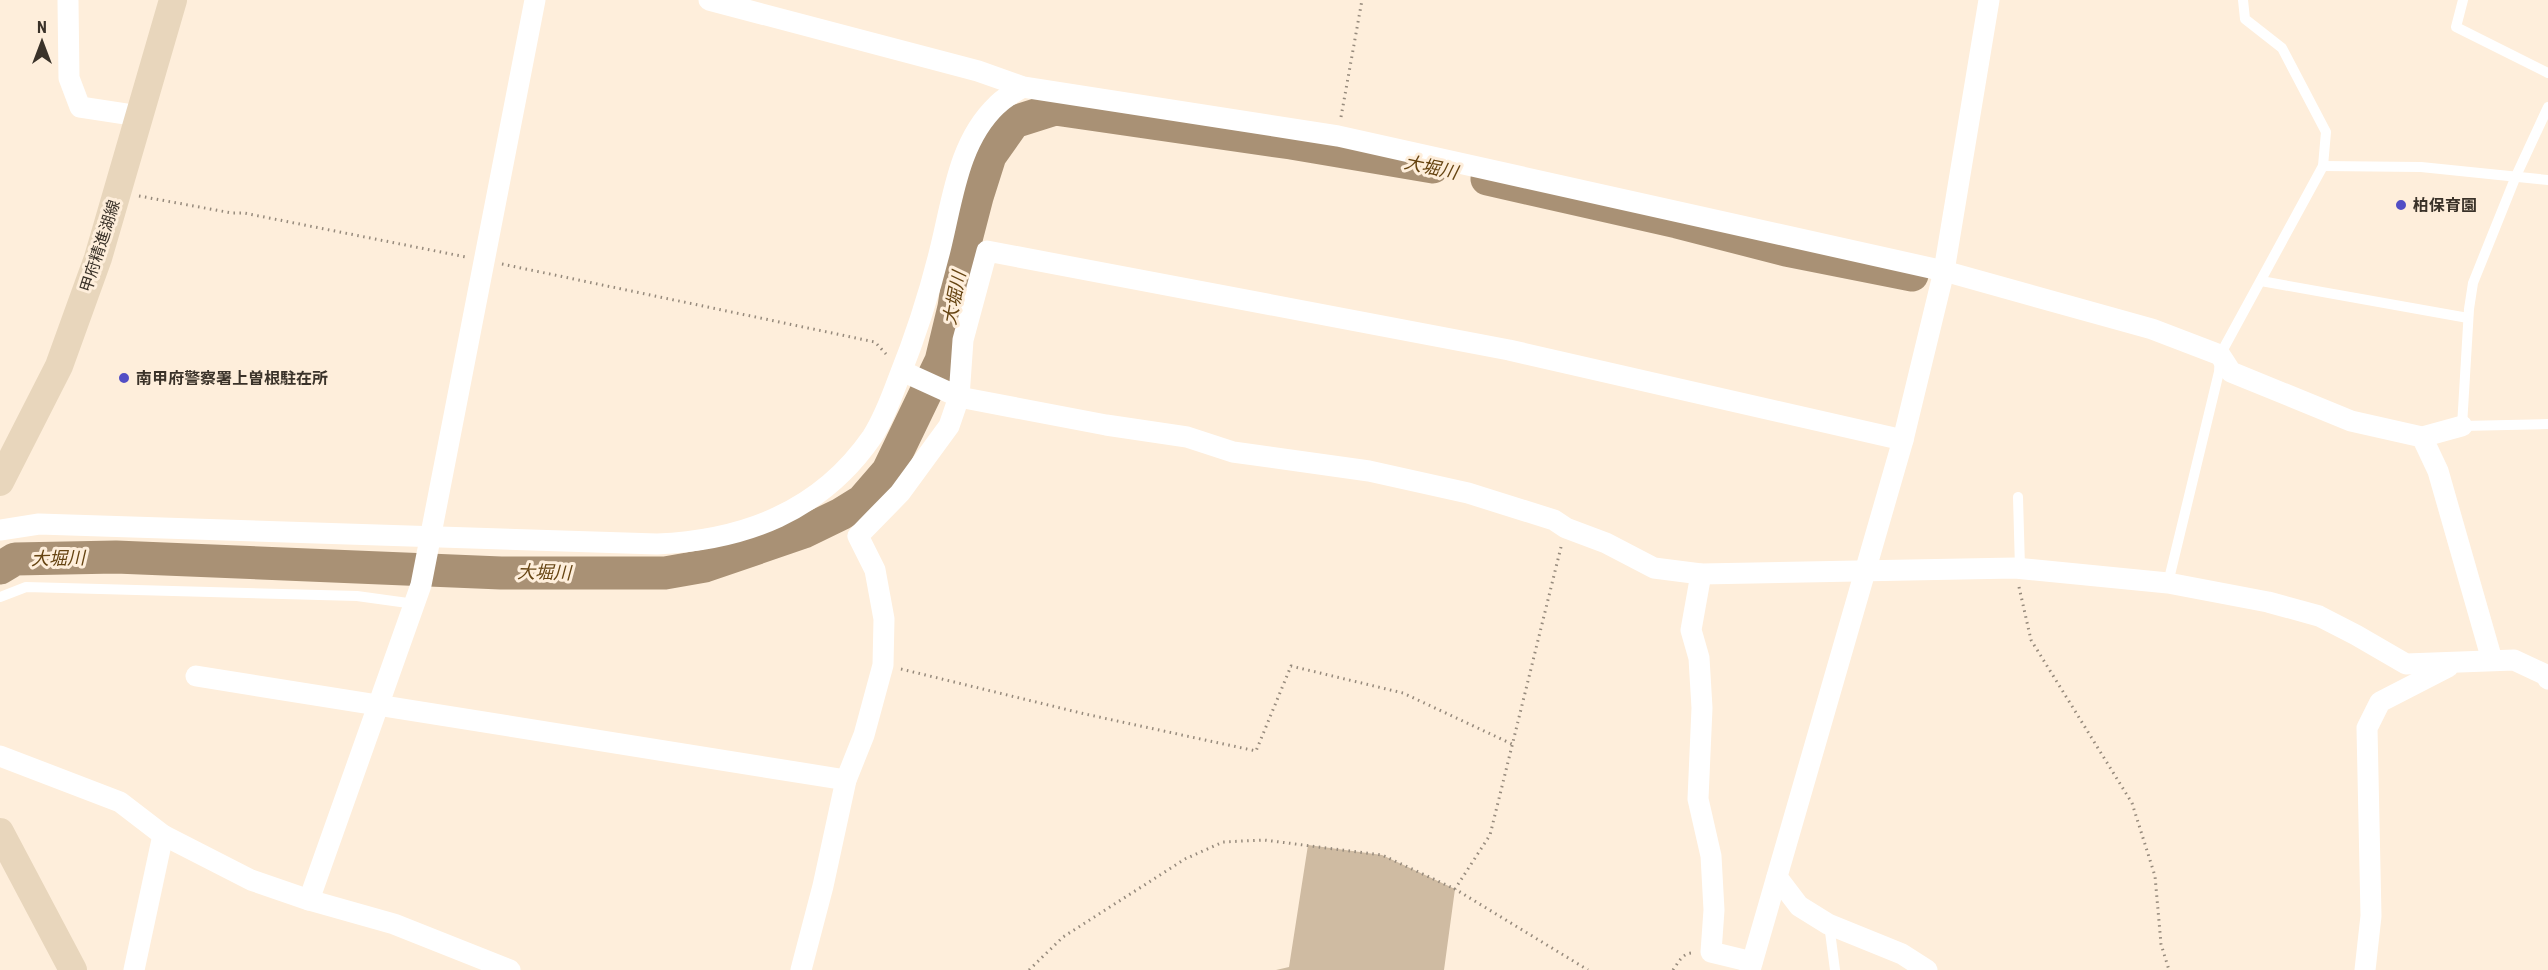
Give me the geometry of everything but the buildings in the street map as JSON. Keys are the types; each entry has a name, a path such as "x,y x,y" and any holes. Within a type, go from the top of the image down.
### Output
{"main road":[{"name":"甲府精進湖線","path":"0,482 9,443 59,366 98,258 173,0"},
{"path":"0,832 73,970"}],"street":[{"path":"309,900 418,595 536,0"},
{"path":"709,0 978,71 1023,87 1338,136 1944,271 2152,329 2220,355 2231,372 2340,417 2422,437 2462,426"},
{"path":"1701,574 1691,630 1699,658 1702,708 1698,799 1710,856 1714,910 1711,952 1751,966 1903,440 1944,271 1989,0"},
{"path":"68,1 69,78 80,107 139,116"},
{"path":"0,530 39,524 429,545 689,543 751,530 781,516 815,495 846,467 872,437 914,341 929,295 965,152 983,121 998,104 1023,87"},
{"path":"801,970 823,886 846,780 864,735 883,665 884,619 875,570 858,536 900,494 949,426 958,397 963,340 987,250 1509,350 1903,440"},
{"path":"902,372 958,397 1106,425 1187,437 1233,452 1370,471 1468,493 1554,520 1566,528 1606,543 1654,568 1701,574 2018,568 2168,583 2268,602 2319,616 2406,664 2460,664"},
{"path":"2422,437 2438,471 2492,660"},
{"path":"2364,970 2371,916 2367,728 2380,702 2447,667 2460,664 2514,660 2546,675 2548,679"},
{"path":"196,676 846,780"},
{"path":"0,756 120,802 163,835 251,880 309,900 394,924 510,970"},
{"path":"134,970 163,835"},
{"path":"1777,877 1799,906 1828,924 1902,954 1927,970"}],"lane":[{"path":"2168,583 2219,372 2220,355 2323,166 2326,132 2282,48 2245,19 2243,0"},
{"path":"2463,0 2456,27 2548,73"},
{"path":"2548,107 2516,176 2473,283 2468,318 2462,426 2548,424"},
{"path":"2323,166 2421,167 2548,180"},
{"path":"2260,281 2468,318"},
{"path":"2018,497 2018,568"},
{"path":"0,597 26,587 357,596 418,595"},
{"path":"1828,924 1835,970"}],"path":[{"path":"1338,136 1362,0"},
{"path":"117,192 232,213 244,213 483,260 875,342 902,372"},
{"path":"1455,889 1490,836 1566,528"},
{"path":"2018,568 2031,640 2132,803 2156,876 2161,944 2169,970"},
{"path":"883,665 1085,714 1256,751 1291,666 1403,693 1514,745"},
{"path":"1029,970 1063,937 1185,859 1223,842 1264,840 1382,855 1455,889 1588,970"},
{"path":"1673,970 1687,953 1711,952"}],"shaded area":[{"path":"1308,845 1382,855 1455,889 1444,970 1276,970 1289,967"}],"waterway":[{"name":"大堀川","path":"0,568 15,559 116,557 501,573 665,573 705,566 804,532 841,514 862,501 888,471 941,361 954,307 962,255 977,197 990,156 1014,122 1055,109 1291,143 1433,167"},
{"name":"大堀川","path":"1487,179 1677,222 1786,250 1912,275"}],"place":[{"name":"柏保育園","path":"2401,205"},
{"name":"南甲府警察署上曽根駐在所","path":"124,378"}]}
